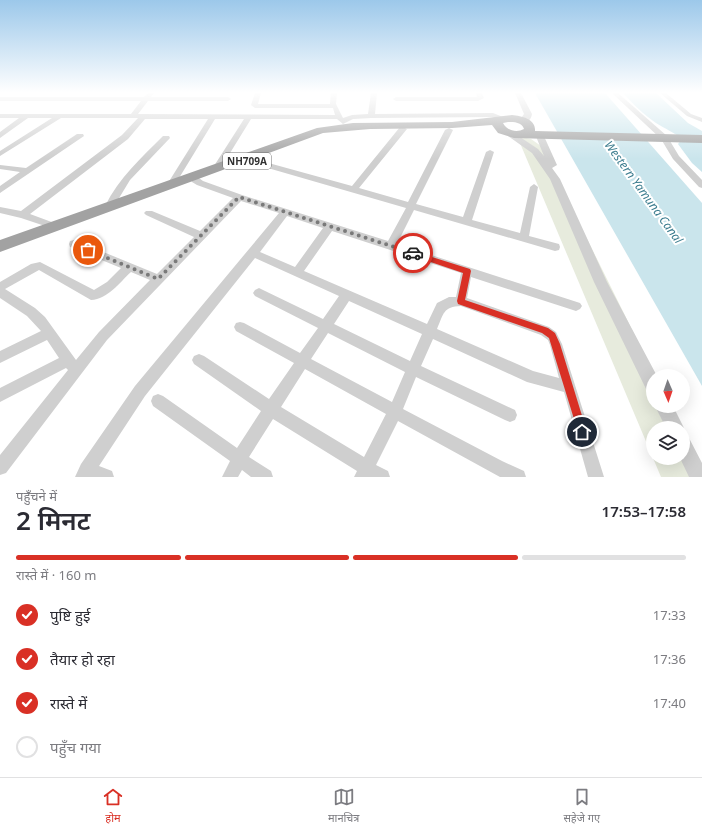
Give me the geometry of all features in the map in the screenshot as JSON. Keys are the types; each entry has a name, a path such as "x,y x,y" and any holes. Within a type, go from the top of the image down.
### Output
{"highway":[{"name":"NH709A","path":"0,252 193,178 324,134 358,129 449,130 505,126 514,119 525,126 543,132 661,135 702,134"},
{"name":"NH709A","path":"0,246 172,183 193,178 218,166 343,122 525,126"},
{"name":"NH709A","path":"661,135 702,139"}],"street":[{"path":"340,115 343,122"},
{"path":"493,115 535,151 555,179 601,282 646,371"},
{"path":"525,126 528,115"},
{"path":"640,115 661,135 676,157 702,185"},
{"path":"692,115 702,120"},
{"path":"0,116 248,118 343,122 352,118 371,116"},
{"path":"0,136 26,116"},
{"path":"0,154 60,116"},
{"path":"23,215 125,137 143,117"},
{"path":"172,183 212,118"},
{"path":"218,166 248,118"},
{"path":"354,190 403,129"},
{"path":"391,246 449,130"},
{"path":"543,132 555,172 555,179"},
{"path":"0,190 80,136"},
{"path":"110,206 125,179 166,138"},
{"path":"466,222 490,152"},
{"path":"250,160 555,247"},
{"path":"0,167 27,171"},
{"path":"193,178 239,197 576,306"},
{"path":"524,238 534,187"},
{"path":"0,466 72,364 103,336 239,197"},
{"path":"1,211 23,215 54,226"},
{"path":"106,477 85,473 140,391 254,253 285,212"},
{"path":"149,213 202,236"},
{"path":"298,272 329,227"},
{"path":"74,244 158,279"},
{"path":"254,253 532,377 569,387"},
{"path":"0,287 35,267 40,266 91,295 96,295 103,292 129,268"},
{"path":"461,301 467,271"},
{"path":"0,292 31,312 40,321 72,364"},
{"path":"259,293 510,415"},
{"path":"230,477 239,459 346,295"},
{"path":"364,472 394,411 429,332 444,304 461,301 549,333 552,336 556,344 596,477"},
{"path":"240,327 496,467 518,477"},
{"path":"0,357 50,333"},
{"path":"199,360 364,472 382,477"},
{"path":"0,395 72,364"},
{"path":"158,401 265,477"},
{"path":"690,458 699,477"}],"shaded area":[{"path":"517,136 531,139 541,146 652,369 646,369 646,413 674,413 678,421 646,421 646,441"},
{"path":"690,447 702,471 702,477 661,477 656,465 690,465"}],"water":[{"name":"Western Yamuna Canal","path":"548,115 625,115 702,203 702,386"},
{"path":"645,115 680,115 688,123 702,131 702,172 692,163 678,144 682,139"}],"way so far":[{"path":"88,250 158,279 239,197 413,253"}],"route":[{"path":"413,253 467,271 461,301 545,330 552,336 556,344 582,432"}]}
